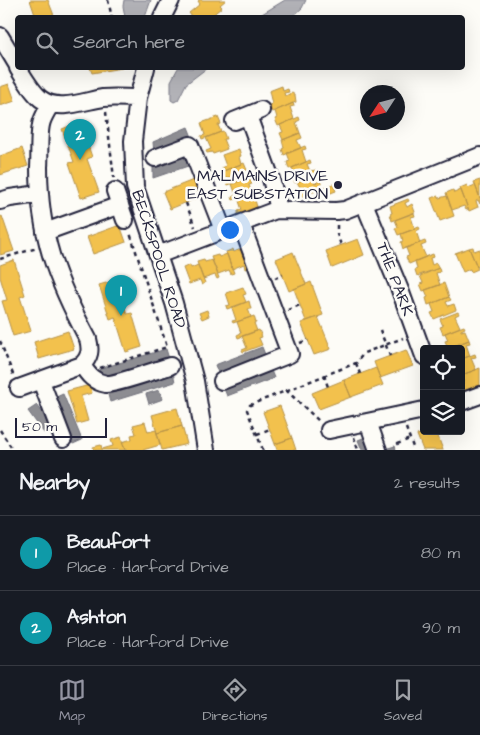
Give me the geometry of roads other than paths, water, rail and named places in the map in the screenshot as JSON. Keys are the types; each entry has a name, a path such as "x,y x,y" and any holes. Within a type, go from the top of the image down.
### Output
{"street":[{"path":"164,15 171,0"},
{"path":"0,36 15,62"},
{"path":"20,70 41,99 51,104 66,105 104,98 138,98"},
{"name":"BECKSPOOL ROAD","path":"145,70 138,98 133,141 135,187 174,303 195,381 206,450"},
{"path":"51,104 41,123 39,194 51,260 62,288 88,339 90,348 84,368"},
{"path":"247,116 271,179 279,209"},
{"path":"155,158 190,145 224,230"},
{"path":"158,255 279,209 337,211 364,203 480,156"},
{"path":"0,201 39,194"},
{"name":"THE PARK","path":"364,203 420,345"},
{"path":"46,239 120,205"},
{"path":"222,381 290,354 241,224"},
{"path":"84,368 96,382 108,385 170,366"},
{"path":"19,388 84,368"},
{"path":"41,380 63,439"},
{"path":"465,401 480,395"},
{"path":"329,430 420,411"},
{"path":"368,422 378,450"}],"place":[{"name":"Ashton","path":"80,160"},
{"name":"MALMAINS DRIVE EAST SUBSTATION","path":"338,185"},
{"name":"Beaufort","path":"121,316"}]}
